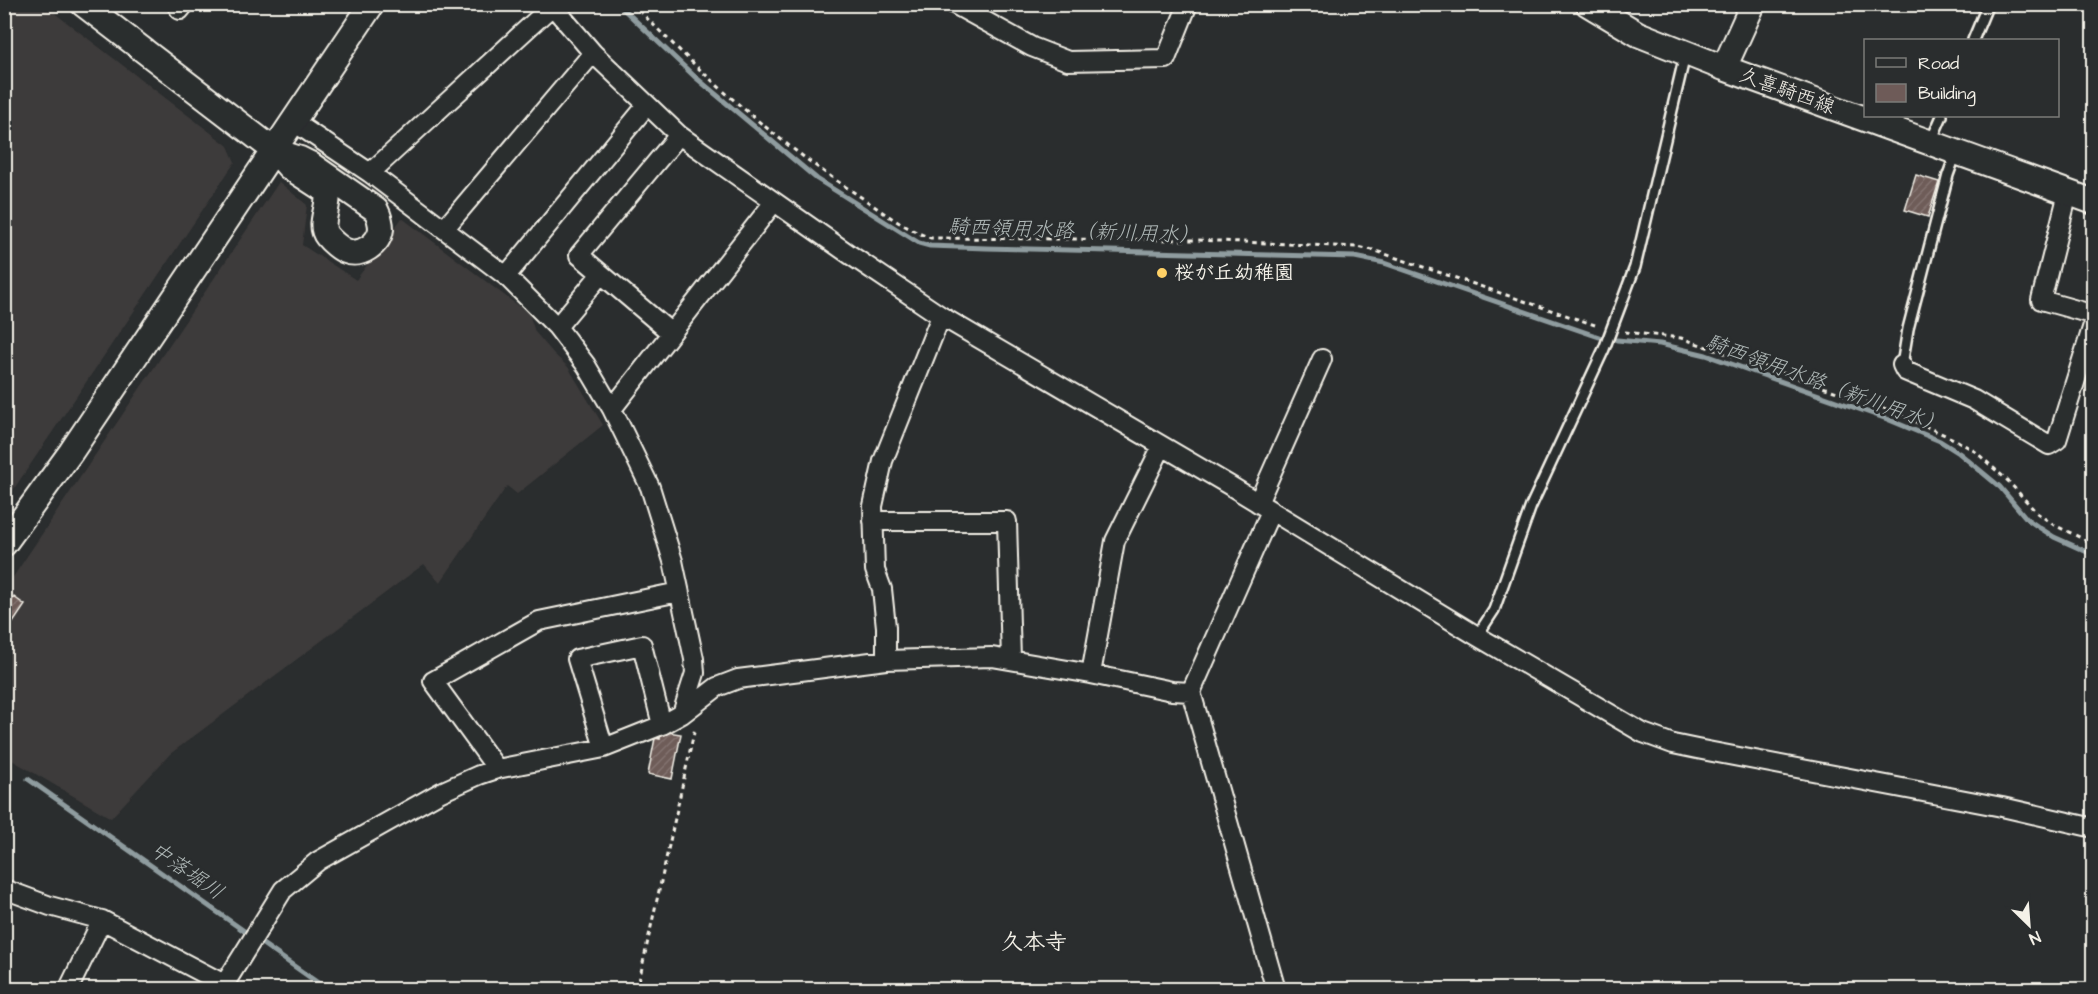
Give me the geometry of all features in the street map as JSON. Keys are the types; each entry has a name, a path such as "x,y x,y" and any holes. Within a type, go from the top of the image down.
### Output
{"street":[{"path":"83,4 275,151 289,167 326,190 328,196 324,230 326,235 345,251 359,252 371,246 381,230 376,210 310,164 275,151"},
{"path":"176,4 180,10 185,4"},
{"path":"4,544 71,452 372,4"},
{"path":"954,4 1032,47 1068,61 1166,59 1188,4"},
{"name":"久喜騎西線","path":"1588,4 1638,34 1685,53 2094,202"},
{"path":"1724,68 1753,4"},
{"path":"370,173 551,5 593,53 679,135 941,315 1643,733 1673,744 2002,807 2094,828"},
{"path":"445,228 593,53"},
{"path":"506,276 647,105"},
{"path":"294,122 370,173 506,276 557,327 586,365 612,409 650,487 673,561 694,659 694,673 682,714"},
{"path":"671,333 579,255 679,135"},
{"path":"1902,365 1905,371 1974,400 2049,445 2057,440 2093,325 2091,314 2041,300 2068,193"},
{"path":"612,409 774,202"},
{"path":"557,327 601,274"},
{"path":"886,660 886,627 882,589 875,570 873,506 883,461 941,315"},
{"path":"1276,990 1191,692 1322,359"},
{"path":"1091,674 1115,541 1162,446"},
{"path":"873,521 1007,521 1011,660"},
{"path":"497,768 433,681 539,621 679,592"},
{"path":"604,748 577,659 642,645 662,725"},
{"path":"4,889 50,906 102,920 222,987 283,890 318,861 441,792 497,768 604,748 662,725 682,714 717,687 738,679 886,660 992,657 1172,691 1191,692"},
{"path":"68,990 102,920"}],"lane":[{"path":"1973,39 1988,4"},
{"path":"1477,636 1494,610 1531,506 1604,349 1635,267 1685,53"},
{"path":"1930,144 1942,117"},
{"path":"1902,365 1908,328 1956,152"}],"path":[{"path":"633,4 663,35 761,123 824,173 904,226 931,238 1196,240 1357,247 1373,250 1588,324 1611,330 1681,338 1889,410 1956,440 1976,452 2009,482 2037,513 2054,525 2094,544"},
{"path":"637,990 701,699"}],"shaded area":[{"path":"5,4 44,5 228,146 235,162 5,502"},
{"path":"279,182 307,205 302,245 356,280 402,218 529,314 535,332 568,367 603,425 517,494 507,486 440,583 424,564 170,754 111,818 5,756 5,589"}],"building":[{"path":"1916,175 1939,182 1928,217 1905,210"},
{"path":"14,597 25,605 4,636 4,611"},
{"path":"661,731 681,734 672,779 648,774 655,738 660,739"}],"waterway":[{"name":"騎西領用水路（新川用水）","path":"618,4 694,76 817,179 919,243 930,246 986,248 1355,257 1384,263 1599,337"},
{"name":"騎西領用水路（新川用水）","path":"1617,340 1660,344 1706,355 1887,419 1940,441 1959,453 2000,487 2027,519 2054,537 2094,555"},
{"name":"中落堀川","path":"28,779 328,990"}],"place":[{"name":"桜が丘幼稚園","path":"1162,273"}],"district":[{"name":"久本寺","path":"1034,942"}]}
